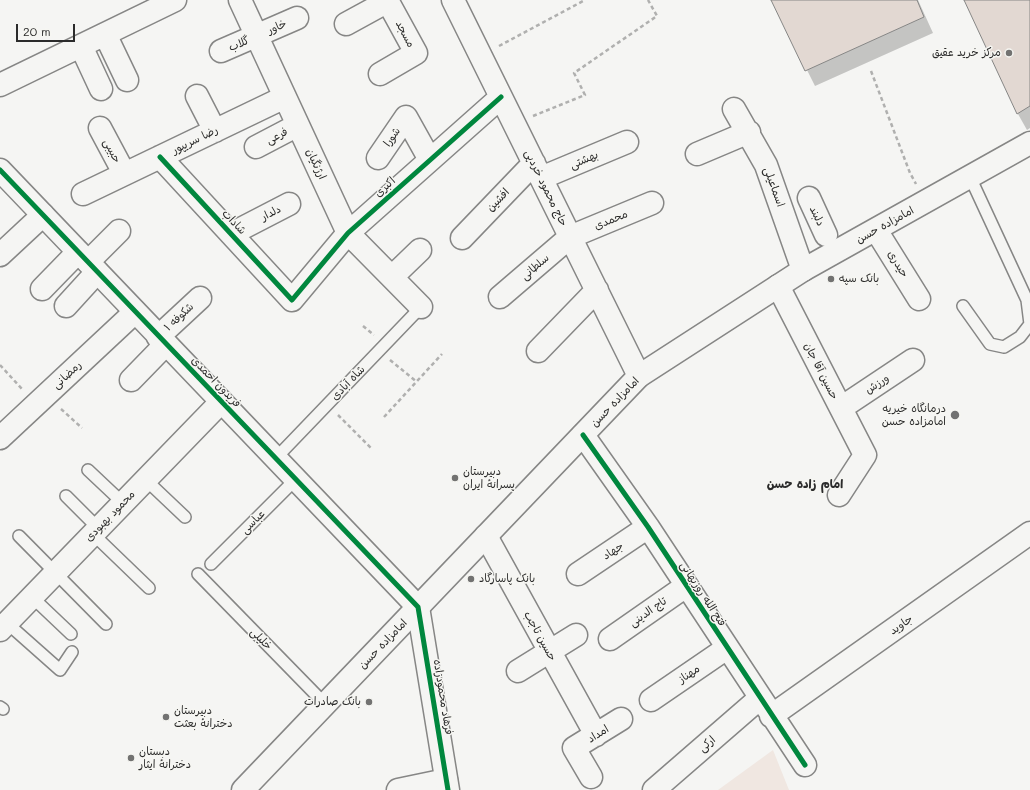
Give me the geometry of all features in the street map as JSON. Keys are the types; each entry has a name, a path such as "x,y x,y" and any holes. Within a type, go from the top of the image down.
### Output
{"street":[{"path":"0,85 105,34 145,7 175,0"},
{"name":"ارژنگیان","path":"240,0 348,233 421,307"},
{"path":"346,24 388,1"},
{"name":"مسجد","path":"380,74 416,53 388,1"},
{"name":"حاج محمود خردپی","path":"458,2 480,56 639,376"},
{"name":"خاور","path":"257,36 298,18"},
{"path":"105,34 127,80"},
{"name":"گلاب","path":"221,51 257,36"},
{"path":"81,46 101,88"},
{"path":"197,96 215,131"},
{"name":"رضا سریپور","path":"83,194 285,97"},
{"name":"اکبری","path":"292,300 348,233 501,98"},
{"name":"اسماعیلی","path":"734,109 749,132 766,165 803,270"},
{"name":"شورا","path":"378,158 406,117 430,160"},
{"name":"فرعی","path":"256,147 298,125"},
{"name":"حبیبی","path":"100,128 124,173"},
{"path":"697,154 749,132"},
{"name":"بهشتی","path":"537,171 627,142"},
{"name":"امامزاده حسن","path":"243,790 639,376 803,270 1030,143"},
{"name":"شاداب","path":"160,157 292,300"},
{"name":"فریدون احمدی","path":"0,170 418,607"},
{"name":"افشین","path":"462,238 537,171"},
{"name":"دلبند","path":"808,198 826,235"},
{"name":"محمدی","path":"570,237 652,203"},
{"name":"دلدار","path":"231,234 289,204"},
{"path":"0,255 42,215"},
{"name":"حیدری","path":"876,230 919,299"},
{"path":"42,289 87,262 119,231"},
{"name":"سلطانی","path":"500,297 570,237"},
{"path":"392,277 420,250"},
{"path":"66,306 87,262"},
{"name":"حسین آقا جان","path":"778,286 865,455 839,495"},
{"path":"538,351 597,290"},
{"name":"شکوفه ۱","path":"132,380 162,340 200,298"},
{"name":"رمضانی","path":"0,438 135,312"},
{"name":"ورزش","path":"840,408 913,360"},
{"name":"محمود بهبودی","path":"3,627 221,402"},
{"name":"فتح الله روزبهانی","path":"583,435 648,527 805,765"},
{"name":"جهاد","path":"578,574 648,527"},
{"name":"جاوید","path":"766,707 1030,533"},
{"name":"حسین تاجب","path":"486,536 596,735"},
{"name":"تاج الدینی","path":"610,639 686,586"},
{"name":"فرهاد محمودزاده","path":"418,607 447,785"},
{"path":"518,671 576,635"},
{"name":"مهناز","path":"651,700 727,648"},
{"name":"ارکی","path":"654,790 766,707"},
{"name":"امداد","path":"591,777 574,748 621,719"},
{"path":"398,790 447,785"}],"lane":[{"path":"963,306 990,344 1004,347 1020,337 1030,324 1027,300 970,177"},
{"name":"شاه آبادی","path":"275,459 421,307"},
{"path":"88,470 124,503"},
{"path":"146,480 185,517"},
{"name":"عباسی","path":"211,564 295,480"},
{"path":"66,496 149,588"},
{"path":"19,536 106,624"},
{"name":"خلیلی","path":"198,574 325,704"},
{"path":"32,597 71,634"},
{"path":"3,627 60,670 72,652"}],"path":[{"path":"480,56 585,0"},
{"path":"514,123 585,95 574,73 657,16 648,0"},
{"path":"871,71 910,173 917,184"},
{"path":"379,350 417,382"},
{"path":"384,417 442,354"},
{"path":"0,366 41,399 82,428"},
{"path":"327,404 371,448"}],"shaded area":[{"path":"773,750 789,790 718,790"}],"building":[{"path":"771,0 917,0 924,17 805,71"},
{"name":"مرکز خرید عقیق","path":"964,0 1030,0 1030,106 1017,114"}],"cycle path":[{"path":"160,157 292,300 348,233 501,97"},
{"path":"0,170 418,607 448,790"},
{"path":"583,435 648,527 805,765"}],"place":[{"name":"مرکز خرید عقیق","path":"1009,53"},
{"name":"بانک سپه","path":"831,279"},
{"name":"درمانگاه خیریه امامزاده حسن","path":"955,415"},
{"name":"دبیرستان پسرانهٔ ایران","path":"455,478"},
{"name":"بانک پاسارگاد","path":"471,579"},
{"name":"بانک صادرات","path":"369,702"},
{"name":"دبیرستان دخترانهٔ بعثت","path":"166,717"},
{"name":"دبستان دخترانهٔ ایثار","path":"131,758"}],"district":[{"name":"امام زاده حسن","path":"805,484"}]}
